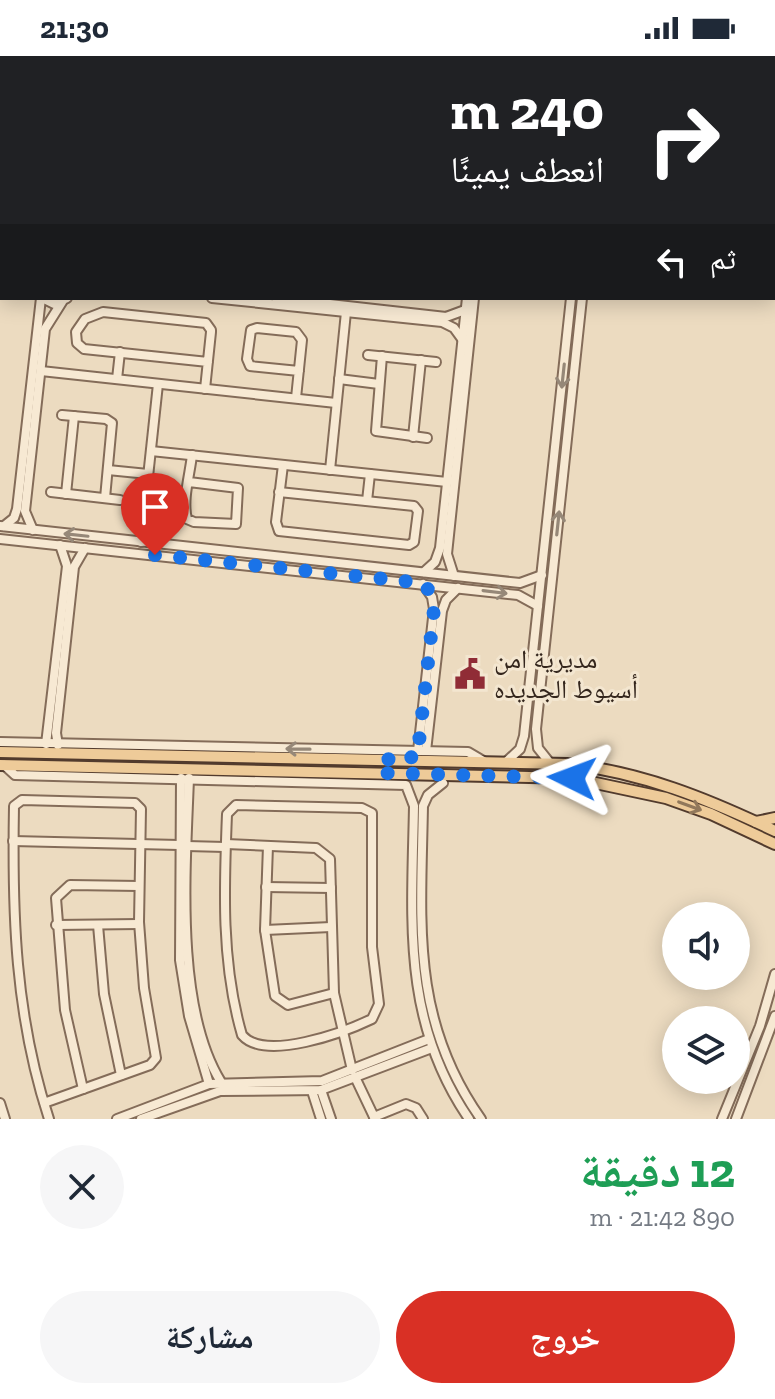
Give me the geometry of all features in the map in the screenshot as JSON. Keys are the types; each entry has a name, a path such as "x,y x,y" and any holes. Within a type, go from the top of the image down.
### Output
{"main road":[{"path":"0,752 274,775 343,772 382,778 572,778 652,794 711,814 775,844"},
{"path":"2,765 344,759 365,755 383,759 417,753 485,762 550,763 656,782 775,831"},
{"path":"343,772 344,759"},
{"path":"382,778 383,759"},
{"path":"638,790 641,778"},
{"path":"652,794 656,782"},
{"path":"756,822 775,818"}],"street":[{"path":"33,530 25,511 26,469 42,300"},
{"path":"1,526 17,512 41,371 39,353 47,321 64,300"},
{"path":"231,300 346,312 446,317 465,310"},
{"path":"291,300 446,324 462,339"},
{"path":"424,572 439,553 447,513 467,300"},
{"path":"454,576 447,554 447,482 474,300"},
{"path":"506,762 520,749 524,736 571,300"},
{"path":"550,763 538,748 536,729 582,300"},
{"path":"205,389 208,362 211,330 206,323 103,312 80,325 76,336 81,347 208,362"},
{"path":"330,470 346,312"},
{"path":"296,398 299,371 300,334 253,329 247,359 250,366 299,371"},
{"path":"117,379 120,352"},
{"path":"368,355 436,362"},
{"path":"382,356 376,431 427,438"},
{"path":"413,437 421,360"},
{"path":"41,371 336,403"},
{"path":"339,379 379,384"},
{"path":"141,542 158,384"},
{"path":"62,415 112,423 105,498"},
{"path":"66,494 74,416"},
{"path":"151,451 447,482"},
{"path":"189,482 238,488 236,524 189,521 185,514 192,455"},
{"path":"279,492 417,507 413,543 281,531 275,524 279,492 283,465"},
{"path":"108,470 148,474"},
{"path":"367,501 370,474"},
{"path":"552,479 562,480"},
{"path":"51,492 120,500"},
{"path":"1,526 523,583 542,575"},
{"path":"0,539 423,583 522,596 538,606"},
{"path":"124,540 124,552"},
{"path":"46,744 67,566 60,545"},
{"path":"58,745 56,733 74,567 85,548"},
{"path":"342,575 344,564"},
{"path":"417,753 434,609 430,592 423,583"},
{"path":"417,753 442,611 449,595 458,588"},
{"path":"0,742 365,755 470,753 485,762"},
{"path":"2,765 15,775 185,778 274,775 382,778 401,783 409,789 414,801 413,968 430,1044 481,1119"},
{"path":"185,778 183,988 209,1084"},
{"path":"443,779 423,806 421,950 431,1017 444,1064 469,1119"},
{"path":"44,1103 150,1065 156,1058 144,984 139,924 141,809 137,804 22,800 14,806 16,964 24,1027 44,1103 49,1119"},
{"path":"236,805 362,808 372,813 372,947 378,1009 367,1022 341,1029 296,1045 250,1042 242,1035 228,962 227,814 236,805"},
{"path":"13,841 322,849 330,859 334,993 353,1073 375,1118 406,1104 416,1108 423,1119"},
{"path":"268,846 265,930 272,989 280,1002 293,1004 334,993"},
{"path":"83,1089 65,1010 56,898 64,887 77,884 139,886"},
{"path":"182,886 192,984 212,1066 221,1082"},
{"path":"266,887 331,888"},
{"path":"56,925 139,924"},
{"path":"98,925 104,994 121,1075"},
{"path":"265,930 331,927"},
{"path":"722,1119 755,1038 775,974"},
{"path":"736,1119 775,1016"},
{"path":"117,1119 221,1082 234,1086 316,1091 331,1082 430,1044"},
{"path":"141,1119 234,1086 331,1082"},
{"path":"316,1091 321,1119"},
{"path":"316,1091 331,1119"},
{"path":"0,1103 5,1119"}],"place":[{"name":"مديرية امن أسيوط الجديده","path":"470,674"}],"route":[{"path":"155,555 423,583 430,592 434,609 418,751 412,751 411,760 383,759 382,773 572,778"}]}
